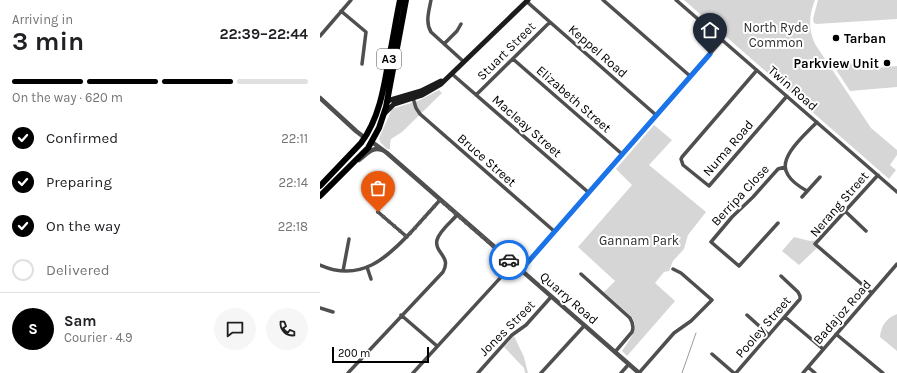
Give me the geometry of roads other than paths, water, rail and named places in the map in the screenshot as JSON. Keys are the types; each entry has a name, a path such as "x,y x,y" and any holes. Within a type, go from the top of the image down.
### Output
{"highway":[{"name":"A3","path":"320,186 352,154 365,138 375,117 383,91 400,0"},
{"name":"A3","path":"320,196 368,148 379,128 388,101 406,0"},
{"path":"375,117 384,104 388,101"},
{"name":"Quarry Road","path":"365,138 372,142"}],"main road":[{"path":"384,115 394,104 435,88 452,74 527,1"},
{"path":"388,101 412,96"}],"street":[{"path":"320,36 351,0"},
{"path":"431,0 428,28 464,62"},
{"path":"603,0 690,76"},
{"name":"Twin Road","path":"676,0 897,192"},
{"name":"Keppel Road","path":"527,1 656,115"},
{"path":"341,11 366,32 362,64"},
{"name":"Stuart Street","path":"476,95 550,22"},
{"path":"444,44 457,31 461,24"},
{"path":"521,270 722,40"},
{"name":"Elizabeth Street","path":"513,58 622,154"},
{"name":"Numa Road","path":"757,70 682,156 681,159 683,164 709,186 787,96"},
{"name":"Macleay Street","path":"452,74 588,192"},
{"name":"Bruce Street","path":"412,96 416,109 420,114 554,231"},
{"name":"Quarry Road","path":"320,98 365,138"},
{"path":"807,192 791,179 785,167 788,154 817,122"},
{"name":"Quarry Road","path":"372,142 639,373"},
{"path":"348,167 375,149 379,149 386,153"},
{"name":"Berripa Close","path":"778,223 739,266 711,242 732,217 778,170 785,167"},
{"name":"Nerang Street","path":"872,293 815,244 878,175"},
{"path":"802,197 820,177"},
{"path":"320,265 343,271 367,267 386,257 407,237 440,200"},
{"path":"845,211 866,231"},
{"path":"378,212 407,237"},
{"path":"348,373 444,270 445,261 443,255 438,250 436,241 457,215"},
{"path":"343,271 349,239"},
{"path":"413,373 513,264"},
{"name":"Badajoz Road","path":"803,373 897,264"},
{"path":"367,267 371,279"},
{"path":"639,373 674,333 691,321 712,300 681,273 673,270"},
{"path":"581,274 630,318 632,322 632,332 615,352"},
{"name":"Pooley Street","path":"735,373 800,299 798,292 780,276"},
{"name":"Jones Street","path":"478,373 512,335 526,325 551,297"},
{"path":"320,308 333,312"},
{"path":"401,315 437,346"},
{"path":"747,315 769,335"},
{"path":"785,317 823,349"},
{"path":"541,373 584,326"},
{"path":"836,334 883,373"},
{"path":"712,354 735,373"},
{"path":"621,373 629,364"},
{"path":"808,367 815,373"}],"waterway":[{"path":"682,373 696,333"}],"place":[{"name":"Tarban","path":"836,38"},
{"name":"Parkview Unit","path":"887,63"}],"park label":[{"name":"North Ryde Common","path":"776,34"},
{"name":"Gannam Park","path":"639,240"}]}
